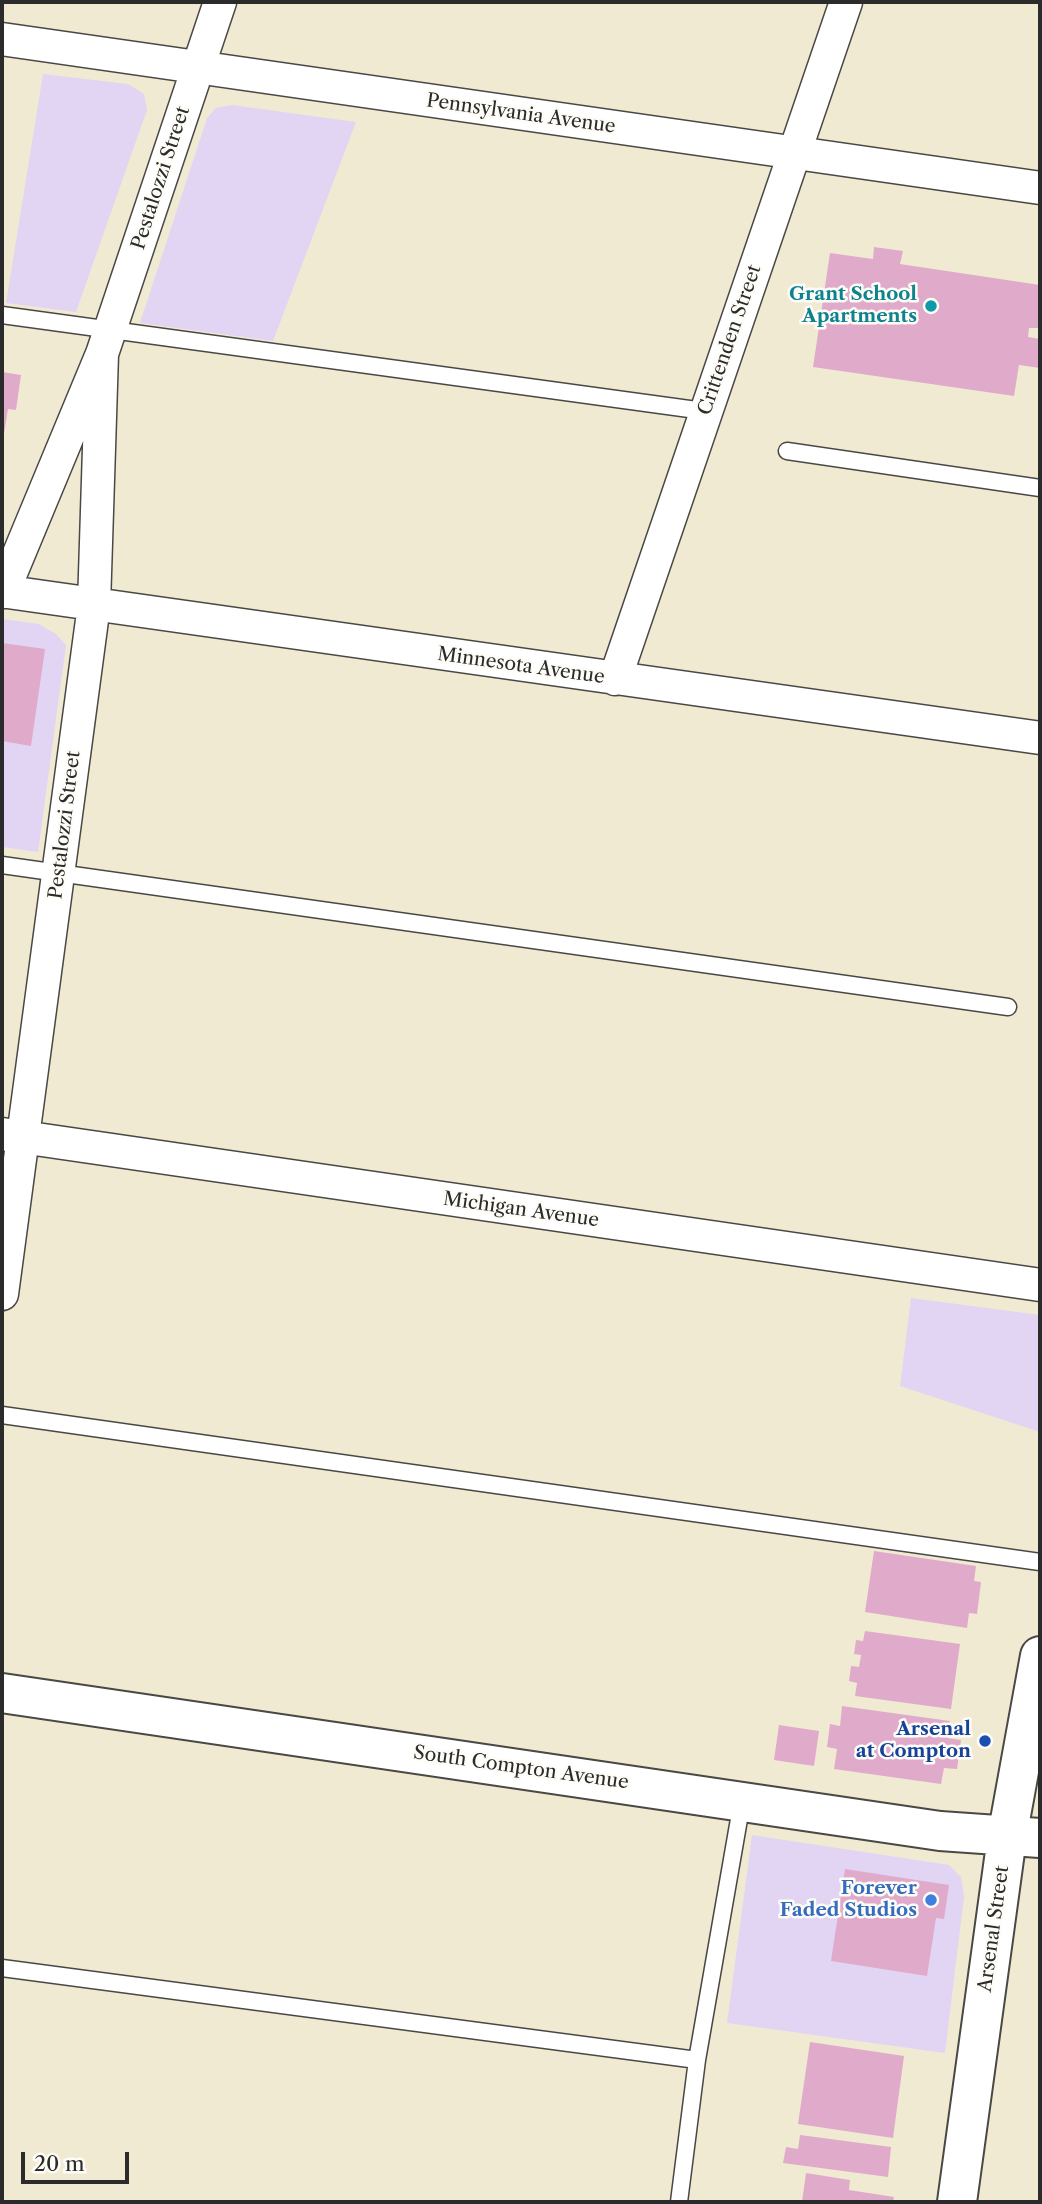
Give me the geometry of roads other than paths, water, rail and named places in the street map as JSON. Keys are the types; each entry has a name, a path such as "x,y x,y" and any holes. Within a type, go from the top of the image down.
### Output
{"main road":[{"name":"Arsenal Street","path":"957,2202 1023,1838 1040,1656"},
{"name":"South Compton Avenue","path":"2,1693 940,1831 1023,1838"}],"street":[{"name":"Pestalozzi Street","path":"2,592 106,342 220,2"},
{"name":"Crittenden Street","path":"615,679 704,411 796,153 846,2"},
{"name":"Pennsylvania Avenue","path":"2,39 1040,188"},
{"name":"Pestalozzi Street","path":"2,1294 13,1136 59,873 94,605 106,342"},
{"name":"Minnesota Avenue","path":"2,592 1040,738"},
{"name":"Michigan Avenue","path":"13,1136 1040,1285"}],"lane":[{"path":"2,315 106,342 704,411"},
{"path":"787,451 1040,488"},
{"path":"2,864 1008,1007"},
{"path":"2,1415 1040,1562"},
{"path":"679,2202 697,2060 743,1800"},
{"path":"2,1968 697,2060"}],"place":[{"name":"Grant School Apartments","path":"931,306"},
{"name":"Arsenal at Compton","path":"985,1741"},
{"name":"Forever Faded Studios","path":"931,1900"}]}
